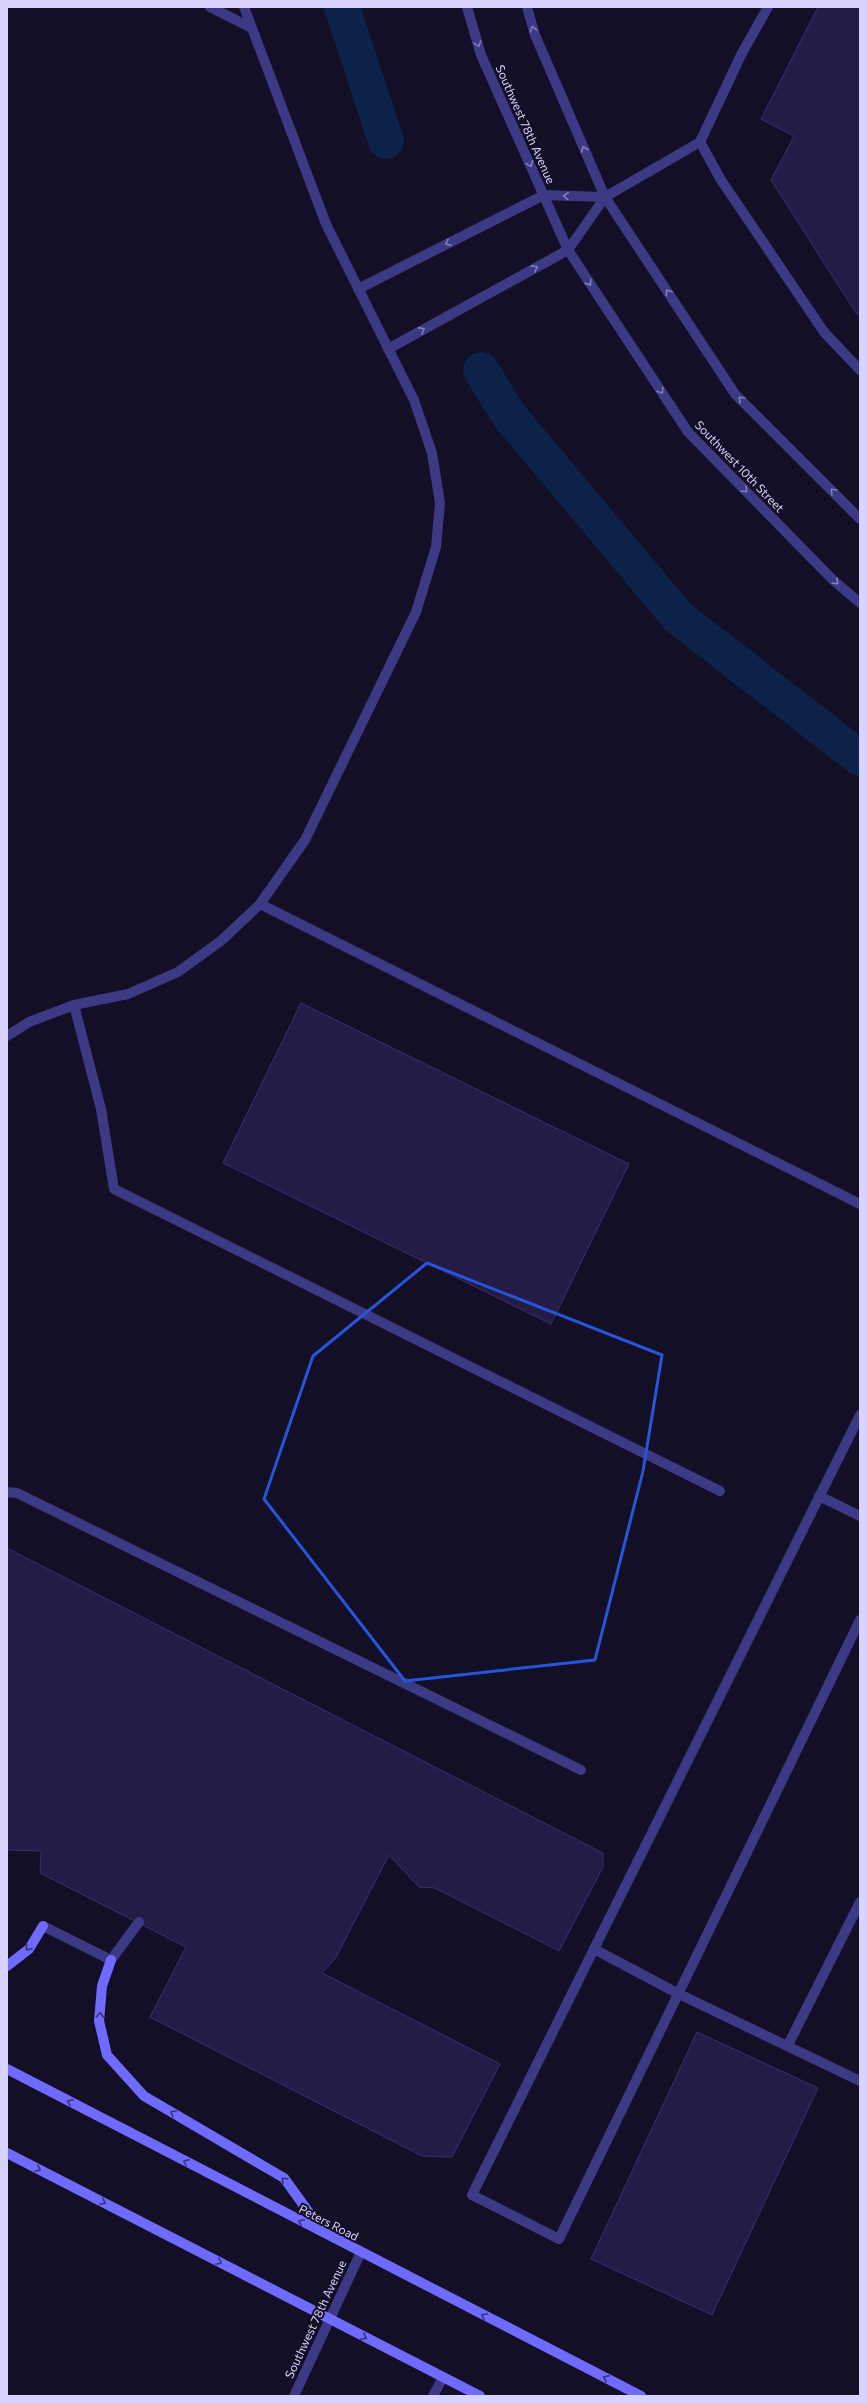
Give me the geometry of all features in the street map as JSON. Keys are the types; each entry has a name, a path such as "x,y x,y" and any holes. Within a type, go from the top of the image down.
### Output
{"main road":[{"path":"7,1966 29,1949 43,1926"},
{"path":"111,1960 102,1986 99,2021 107,2055 144,2096 284,2178 324,2234"},
{"name":"Peters Road","path":"7,2069 640,2396"},
{"path":"7,2153 480,2396"}],"street":[{"path":"210,7 250,27"},
{"path":"7,1036 29,1022 74,1006 128,994 178,972 222,940 260,904 305,840 416,612 436,547 440,503 432,453 414,400 326,224 250,27 244,7"},
{"name":"Southwest 78th Avenue","path":"466,7 481,55 568,250"},
{"path":"527,7 535,35 605,197 735,394 860,519"},
{"path":"388,349 568,250 605,197 700,142 742,53 768,7"},
{"path":"700,142 721,180 824,332 860,370"},
{"path":"358,289 544,195 605,197"},
{"name":"Southwest 10th Street","path":"568,250 688,432 833,580 860,603"},
{"path":"260,904 860,1204"},
{"path":"74,1006 101,1109 114,1189 720,1492"},
{"path":"860,1415 472,2195 559,2239 860,1620"},
{"path":"7,1492 24,1496 581,1770"},
{"path":"819,1496 860,1516"},
{"path":"788,2045 860,1902"},
{"path":"43,1926 111,1960 139,1922"},
{"path":"594,1949 678,1994 788,2045 860,2081"},
{"name":"Southwest 78th Avenue","path":"294,2396 361,2252"},
{"path":"433,2396 443,2377"}],"highlighted area":[{"path":"427,1263 662,1355 643,1471 595,1660 405,1681 264,1499 313,1356"}],"building":[{"path":"818,7 860,7 860,316 856,313 771,180 794,136 761,119"},
{"path":"301,1003 629,1164 551,1324 223,1163"},
{"path":"7,1548 603,1853 603,1867 559,1951 435,1888 419,1887 389,1855 335,1959 322,1973 500,2064 452,2157 422,2156 150,2017 186,1947 40,1873 41,1851 8,1850 7,1853"},
{"path":"697,2032 818,2088 712,2315 591,2259"}],"waterway":[{"path":"342,7 386,141"},
{"path":"481,370 508,414 678,617 860,758"}]}
